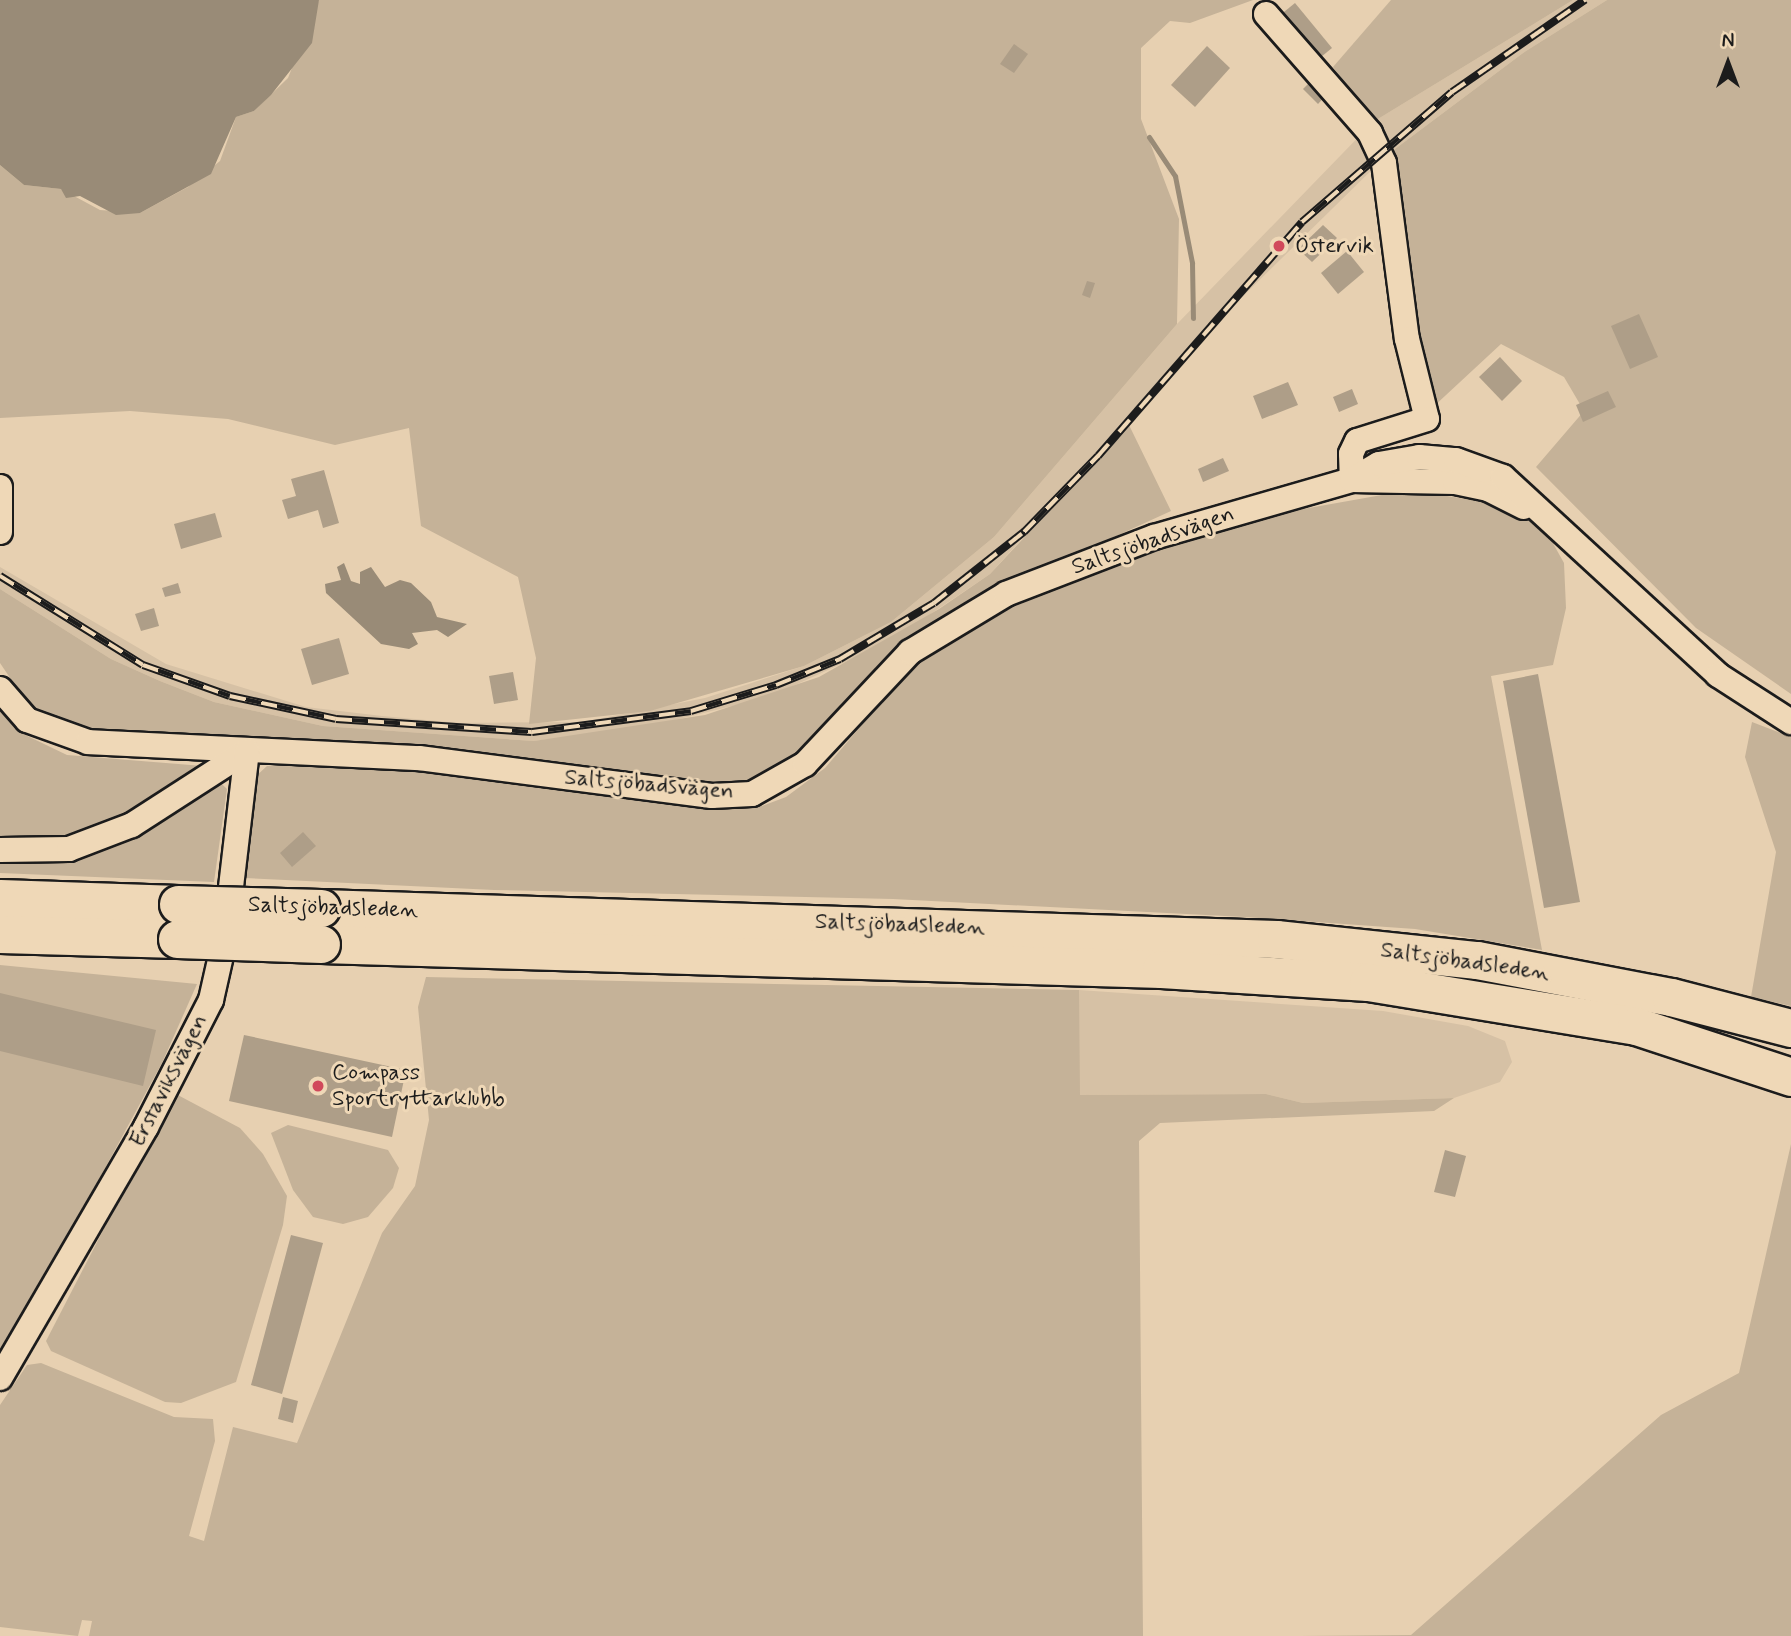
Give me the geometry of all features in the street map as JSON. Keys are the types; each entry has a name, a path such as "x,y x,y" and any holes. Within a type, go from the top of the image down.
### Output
{"highway":[{"name":"Saltsjöbadsleden","path":"0,898 177,921 321,944 1266,974 1459,994 1636,1026 1791,1077"},
{"name":"Saltsjöbadsleden","path":"0,934 321,908 1276,939 1477,960 1671,997 1791,1028"}],"street":[{"path":"1266,14 1318,73 1380,151 1407,339 1427,419 1357,442 1351,454 1352,480"},
{"name":"Saltsjöbadsvägen","path":"0,689 27,720 62,737 141,748 419,758 712,796 752,794 805,764 911,652 958,619 1006,594 1154,537 1352,480 1454,482 1488,489 1550,522 1718,675 1791,722"},
{"path":"0,487 0,532"},
{"path":"0,850 69,849 132,825 247,751"},
{"name":"Erstaviksvägen","path":"0,1378 146,1127 211,1000 225,938 247,751"}],"shaded area":[{"path":"0,0 319,0 312,43 271,95 254,111 236,117 211,174 140,213 116,215 80,196 66,198 61,189 24,185 0,165"},
{"path":"319,0 1253,0 1190,23 1170,21 1141,48 1141,119 1179,219 1177,324 994,537 891,622 804,666 650,711 529,724 536,658 518,577 421,526 409,428 335,445 228,419 130,411 0,418 0,165 24,185 61,189 100,210 140,213 188,187 220,161 236,117 254,111 288,78"},
{"path":"1391,0 1573,0 1373,122 1333,67"},
{"path":"1573,0 1607,0 1523,53 1387,155 1226,313 990,574 889,642 769,697 646,727 534,741 323,726 214,702 160,681 111,659 0,589 0,567 166,664 306,707 382,716 459,723 582,722 705,698 804,666 891,622 994,537 1177,324 1373,122"},
{"path":"1607,0 1791,0 1791,694 1696,628 1536,467 1584,411 1564,377 1501,344 1432,408 1419,366 1387,155 1523,53"},
{"path":"1129,425 1171,511 961,607 864,680 820,737 779,774 720,790 69,727 27,703 0,663 0,589 111,659 160,681 214,702 323,726 534,741 705,715 819,677 939,609 990,574"},
{"path":"1410,490 1496,504 1545,529 1564,563 1566,608 1553,665 1491,676 1542,950 1415,929 1245,917 893,899 494,890 245,878 253,779 267,766 419,767 719,810 762,806 786,797 825,768 916,662 988,618 1105,567 1275,514"},
{"path":"344,563 351,581 360,584 360,572 371,567 385,587 400,580 411,583 431,602 437,617 467,624 448,637 437,630 412,633 418,644 409,649 381,644 326,593 325,584 341,580 337,567"},
{"path":"0,711 17,731 67,755 203,766 227,789 214,882 0,873"},
{"path":"1752,722 1791,737 1791,1006 1751,997 1776,852 1745,757"},
{"path":"0,965 197,984 162,1063 0,1362"},
{"path":"426,977 1079,990 1080,1095 1266,1094 1303,1103 1454,1098 1434,1111 1160,1123 1139,1141 1143,1636 89,1636 92,1621 82,1620 78,1636 0,1627 0,1405 27,1365 41,1363 174,1417 213,1419 215,1441 189,1536 204,1541 233,1427 297,1443 382,1233 415,1186 429,1120 418,1007"},
{"path":"1079,990 1383,1011 1468,1026 1505,1041 1512,1062 1500,1082 1454,1098 1303,1103 1266,1094 1079,1095"},
{"path":"174,1093 240,1128 263,1154 287,1196 283,1225 236,1382 181,1403 165,1402 51,1351 46,1341"},
{"path":"288,1125 388,1150 399,1168 393,1188 368,1217 343,1224 313,1217 293,1190 271,1133"},
{"path":"1791,1144 1791,1636 1300,1636 1411,1635 1661,1415 1739,1373"}],"building":[{"path":"1295,3 1332,48 1316,61 1279,16"},
{"path":"1014,44 1028,54 1014,73 1000,64"},
{"path":"1207,46 1230,68 1195,107 1171,85"},
{"path":"1314,78 1329,92 1318,104 1303,89"},
{"path":"1323,225 1337,238 1312,262 1298,249"},
{"path":"1347,251 1364,272 1338,294 1321,273"},
{"path":"1087,281 1095,283 1090,298 1082,295"},
{"path":"1639,314 1658,357 1630,369 1611,326"},
{"path":"1500,357 1522,381 1502,401 1479,377"},
{"path":"1288,382 1298,405 1262,419 1253,396"},
{"path":"1352,389 1358,404 1339,412 1333,397"},
{"path":"1608,391 1616,407 1583,422 1576,405"},
{"path":"1223,458 1229,471 1203,482 1198,469"},
{"path":"324,470 339,523 323,528 318,510 288,519 282,500 296,496 291,479"},
{"path":"215,513 222,537 181,549 174,524"},
{"path":"178,583 181,593 165,597 162,588"},
{"path":"154,608 159,626 141,631 135,614"},
{"path":"339,638 349,674 312,685 301,649"},
{"path":"513,672 518,700 494,704 489,676"},
{"path":"1538,674 1580,902 1544,908 1503,681"},
{"path":"303,832 316,846 292,867 280,853"},
{"path":"0,993 156,1030 143,1086 0,1051"},
{"name":"Compass Sportryttarklubb","path":"244,1035 406,1070 392,1137 229,1101"},
{"path":"1445,1150 1466,1156 1455,1197 1434,1192"},
{"path":"291,1235 323,1243 282,1394 251,1385"},
{"path":"283,1397 298,1401 293,1423 278,1419"}],"waterway":[{"path":"1149,137 1175,176 1192,263 1193,318"}],"railway":[{"path":"0,576 143,665 230,696 336,719 532,732 691,711 776,685 840,659 934,603 1024,532 1098,456 1302,222 1452,92 1585,0"}],"place":[{"name":"Östervik","path":"1279,246"},
{"name":"Compass Sportryttarklubb","path":"318,1086"}]}
